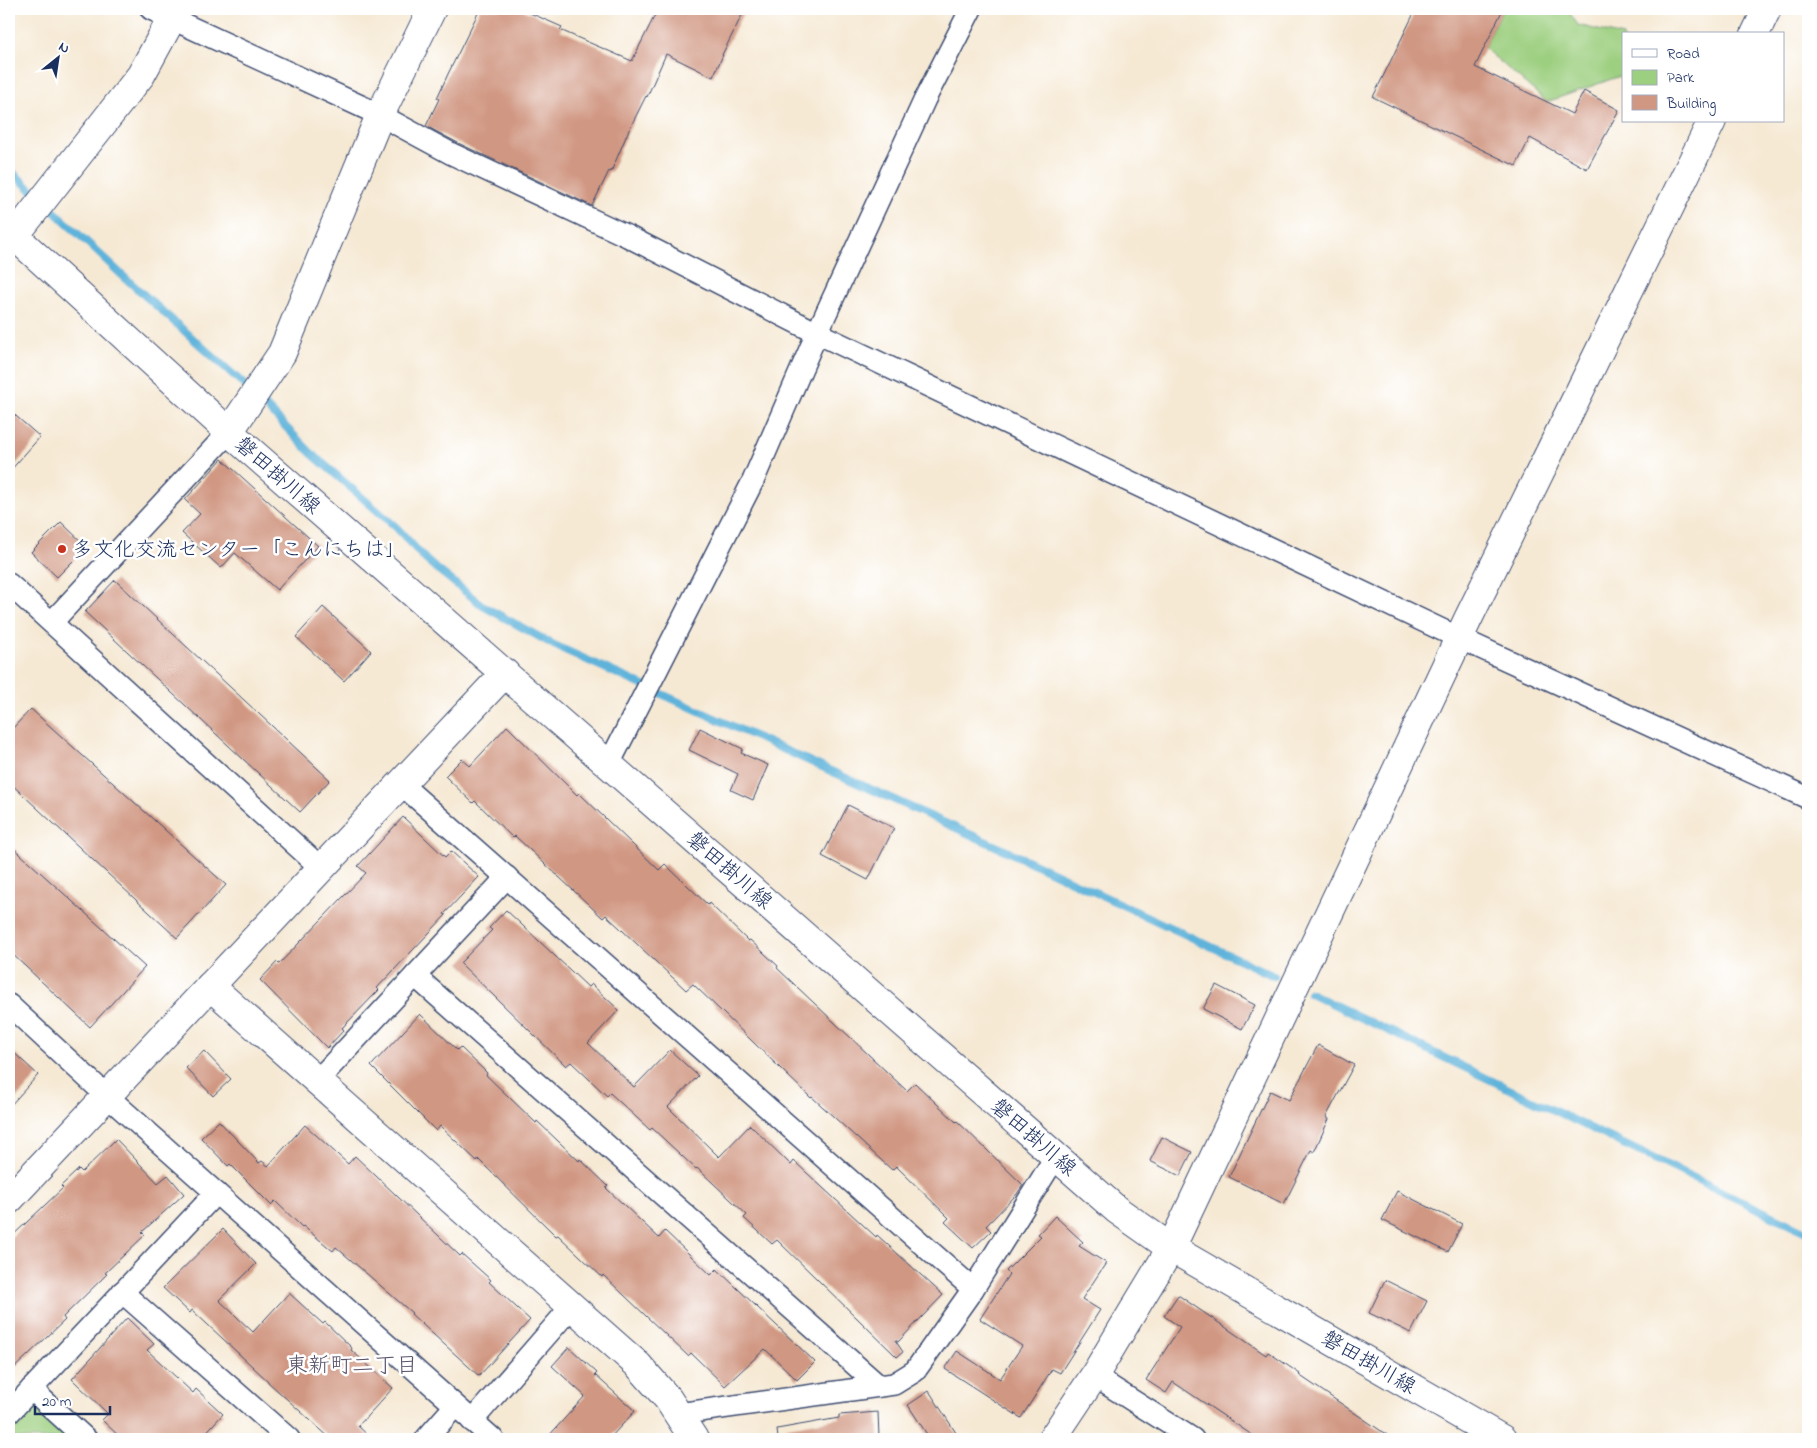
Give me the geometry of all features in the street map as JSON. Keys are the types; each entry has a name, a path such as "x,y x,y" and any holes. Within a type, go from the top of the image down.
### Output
{"street":[{"path":"52,622 229,432 282,354 380,114 432,9"},
{"path":"609,764 753,481 817,333 925,100 971,9"},
{"path":"1756,32 1767,9"},
{"path":"11,237 141,75 167,12 380,114 452,154 627,236 817,333 1459,638 1808,798"},
{"path":"1052,1439 1094,1376 1171,1248 1459,638 1712,122"},
{"name":"磐田掛川線","path":"11,237 229,432 1117,1210 1171,1248 1502,1439"},
{"path":"9,584 321,868"},
{"path":"9,1200 505,673"},
{"path":"401,784 973,1289"},
{"path":"317,1081 507,877"},
{"path":"415,976 879,1386"},
{"path":"210,986 638,1365 668,1399 694,1439"},
{"path":"9,1005 107,1096 493,1439"},
{"path":"678,1414 894,1384 915,1371 973,1289 1056,1156"},
{"path":"9,1413 216,1193"},
{"path":"122,1292 289,1439"},
{"path":"472,1421 572,1306"},
{"path":"1094,1376 1193,1439"},
{"path":"31,1389 86,1439"},
{"path":"426,1439 456,1406"}],"green space":[{"path":"1503,9 1567,9 1578,25 1622,36 1622,75 1547,102 1484,48"},
{"path":"25,1396 70,1439 9,1439 9,1416"}],"building":[{"path":"480,9 521,9 562,27 560,30 632,61 658,9 745,9 713,77 666,54 611,172 609,171 592,206 426,126 448,74"},
{"path":"1416,9 1503,9 1475,67 1572,114 1584,91 1619,110 1587,169 1530,138 1516,166 1373,97"},
{"path":"9,410 40,437 9,472"},
{"path":"222,459 318,546 277,590 235,553 221,568 182,533 200,514 185,500"},
{"path":"61,522 87,547 57,577 31,552"},
{"path":"115,580 330,780 300,812 85,612"},
{"path":"323,607 371,651 344,681 296,637"},
{"path":"31,709 226,885 177,938 9,782 9,732"},
{"path":"507,726 577,795 579,793 659,870 665,864 748,941 750,940 907,1091 915,1083 1023,1185 1017,1194 986,1226 991,1231 973,1248 945,1222 949,1218 896,1166 892,1170 811,1098 693,984 686,990 606,915 603,918 515,836 513,838 475,801 473,803 445,776 462,759 470,766"},
{"path":"700,728 743,749 741,753 768,765 753,800 731,790 738,774 689,750"},
{"path":"848,805 894,828 868,880 822,856"},
{"path":"403,817 445,857 451,851 479,877 377,988 379,990 342,1028 344,1030 327,1048 260,980 277,962 279,964 366,873 358,866"},
{"path":"9,844 145,967 90,1027 9,951"},
{"path":"506,910 588,987 591,984 619,1010 588,1043 634,1087 670,1050 698,1076 668,1107 719,1157 750,1125 791,1165 794,1161 876,1237 877,1235 943,1295 898,1342 895,1340 903,1352 897,1357 777,1240 772,1244 744,1218 747,1215 697,1168 652,1128 650,1130 610,1093 607,1096 571,1062 566,1066 460,963 492,930 489,928"},
{"path":"1216,985 1255,1005 1242,1029 1203,1009"},
{"path":"420,1014 457,1050 460,1047 536,1123 537,1121 579,1161 580,1159 608,1186 606,1188 659,1238 665,1231 711,1275 717,1269 815,1362 797,1380 765,1349 725,1386 691,1353 688,1356 603,1275 602,1277 558,1235 556,1236 478,1159 477,1161 440,1126 436,1131 371,1066"},
{"path":"1318,1045 1354,1065 1326,1117 1329,1119 1314,1152 1311,1150 1284,1204 1229,1177 1270,1091 1289,1100"},
{"path":"9,1048 38,1075 9,1107"},
{"path":"204,1051 231,1079 213,1096 186,1068"},
{"path":"219,1121 259,1163 262,1161 268,1166 305,1125 348,1164 355,1156 460,1256 462,1254 491,1280 489,1282 530,1320 479,1376 412,1313 336,1247 333,1251 302,1227 275,1201 271,1205 230,1164 228,1166 201,1138"},
{"path":"1162,1137 1192,1152 1180,1176 1150,1161"},
{"path":"116,1139 158,1183 168,1175 184,1194 142,1232 145,1235 63,1317 65,1320 9,1373 9,1239 63,1188 61,1186 79,1169 82,1172"},
{"path":"1397,1191 1462,1224 1448,1252 1382,1220"},
{"path":"1055,1216 1083,1242 1079,1246 1106,1263 1082,1299 1100,1310 1060,1373 1052,1369 1021,1418 945,1369 957,1351 1000,1379 1022,1346 980,1319 1009,1274 1006,1271 1041,1236 1038,1234"},
{"path":"223,1229 256,1264 219,1300 253,1332 289,1293 323,1324 325,1322 352,1348 351,1350 393,1388 358,1426 372,1439 331,1439 192,1310 190,1313 163,1288"},
{"path":"1385,1280 1427,1301 1411,1333 1369,1313"},
{"path":"1178,1295 1266,1355 1268,1352 1393,1439 1258,1439 1173,1382 1166,1393 1146,1380 1180,1327 1164,1316"},
{"path":"127,1318 154,1344 147,1350 193,1393 196,1389 223,1414 200,1439 122,1439 102,1420 108,1414 72,1379"},
{"path":"569,1347 597,1373 595,1375 635,1411 609,1439 546,1439 585,1396 552,1366"},
{"path":"929,1391 960,1439 930,1439 908,1405"},
{"path":"878,1412 879,1437 778,1439 777,1429 839,1418 839,1415"}],"waterway":[{"path":"9,169 123,276 247,387 311,453 396,527 426,560 483,606 554,645 1022,858 1274,976"},
{"path":"1310,993 1808,1233"}],"place":[{"name":"多文化交流センター「こんにちは」","path":"62,549"}],"district":[{"name":"東新町二丁目","path":"352,1364"}]}
